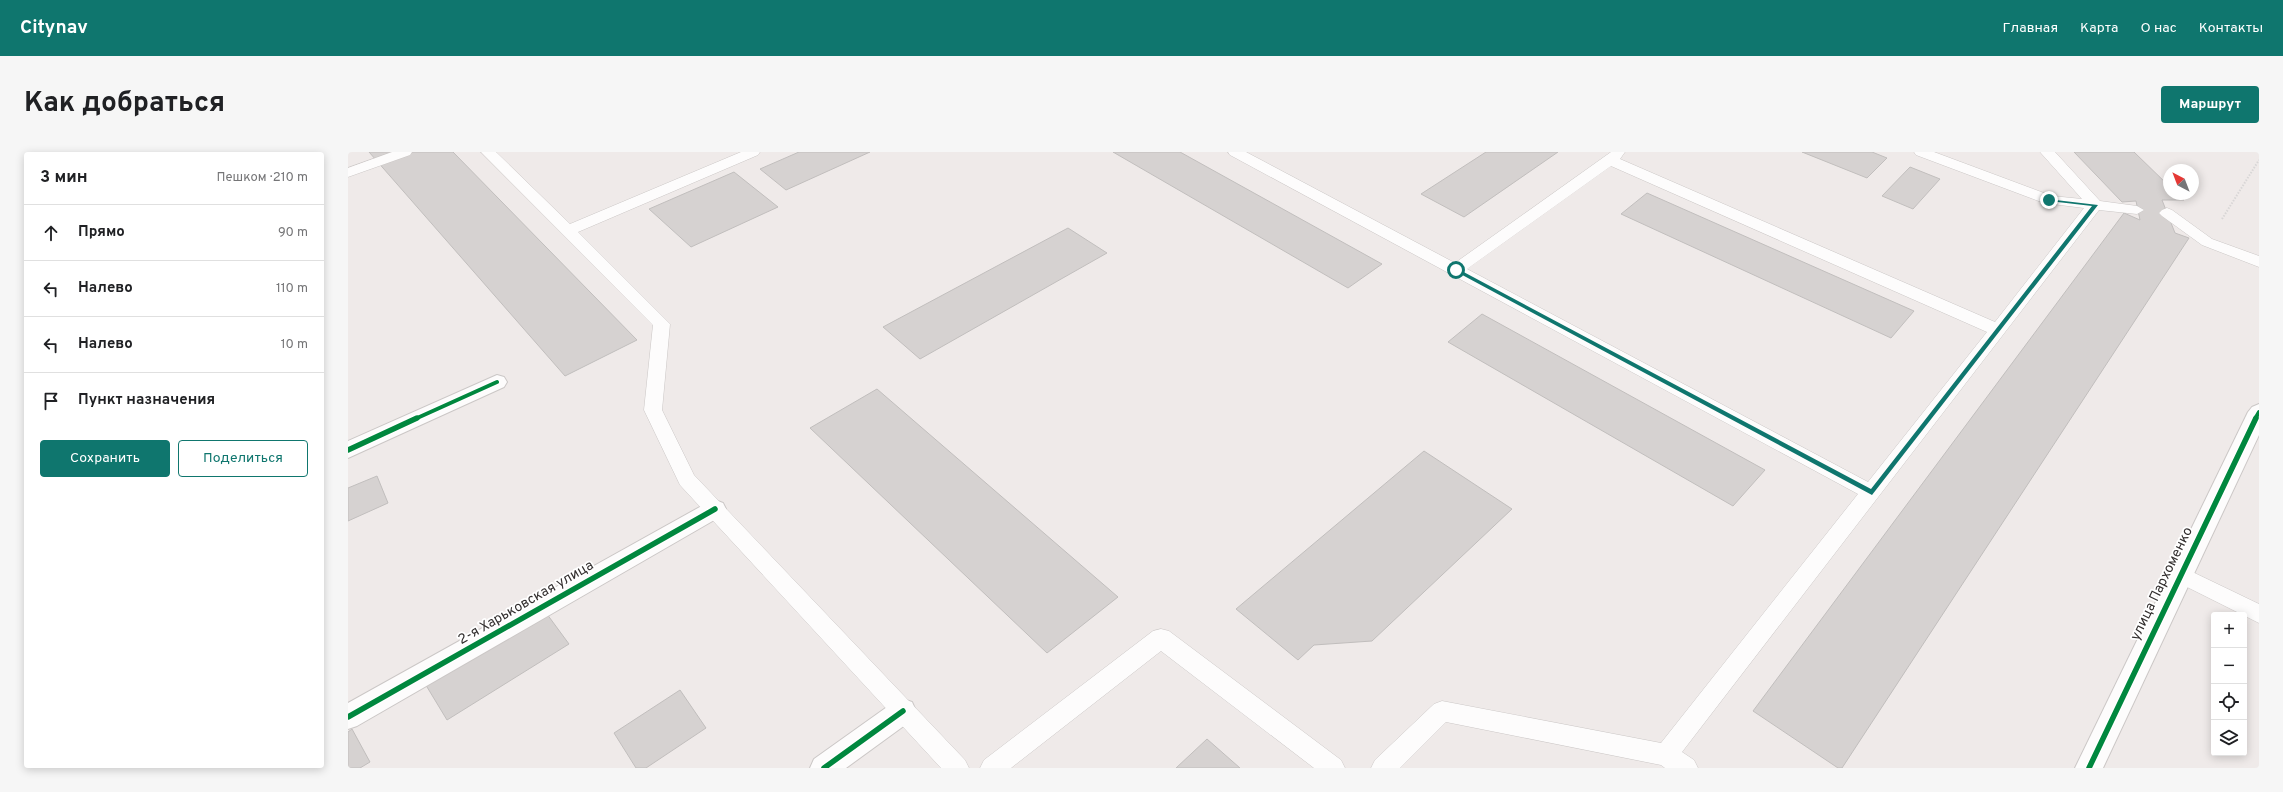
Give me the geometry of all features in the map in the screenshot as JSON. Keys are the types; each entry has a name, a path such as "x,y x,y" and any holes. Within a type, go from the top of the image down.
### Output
{"street":[{"path":"348,450 497,382"},
{"name":"улица Пархоменко","path":"2088,768 2259,412"},
{"name":"2-я Харьковская улица","path":"348,718 715,509"},
{"path":"824,768 903,711"}],"lane":[{"path":"348,172 405,152"},
{"path":"488,152 662,324 653,410 687,480 957,768"},
{"path":"567,230 753,152"},
{"path":"1235,152 1872,493"},
{"path":"1920,152 2049,200 2137,210"},
{"path":"2047,152 2095,205"},
{"path":"1456,270 1615,156 1998,330"},
{"path":"1666,755 1872,493 2095,205"},
{"path":"2167,213 2207,242 2259,262"},
{"path":"2180,574 2259,614"},
{"path":"992,768 1161,638 1333,768"},
{"path":"1383,768 1442,711 1666,755 1686,768"}],"path":[{"path":"2207,242 2259,160"}],"building":[{"path":"369,152 453,152 637,340 565,376"},
{"path":"799,152 870,152 786,190 760,169"},
{"path":"1113,152 1180,152 1382,264 1348,288"},
{"path":"1486,152 1558,152 1464,217 1421,194"},
{"path":"1802,152 1872,152 1887,158 1867,178"},
{"path":"2074,152 2134,152 2163,180 2162,200 2175,233 2189,238 1842,768 1838,768 1753,711 2124,213 2140,220 2136,201 2122,202"},
{"path":"1910,167 1940,179 1913,209 1882,196"},
{"path":"734,172 778,207 691,247 649,209"},
{"path":"1647,193 1914,311 1891,338 1621,214"},
{"path":"1068,228 1107,253 920,359 883,327"},
{"path":"1482,314 1765,470 1733,506 1448,342"},
{"path":"877,389 1118,597 1047,653 810,428"},
{"path":"1424,451 1512,509 1372,641 1314,645 1298,660 1236,609"},
{"path":"377,476 388,503 348,521 348,488"},
{"path":"544,610 569,644 447,720 424,682"},
{"path":"680,690 706,728 646,768 636,768 614,733"},
{"path":"352,729 370,762 360,768 348,768 348,732"},
{"path":"1207,739 1240,768 1176,768"}],"cycle path":[{"path":"348,450 497,382"},
{"path":"2089,768 2259,412"},
{"path":"348,717 715,509"},
{"path":"824,768 903,711"}],"route":[{"path":"1456,270 1872,493 2095,205 2049,200"}]}
